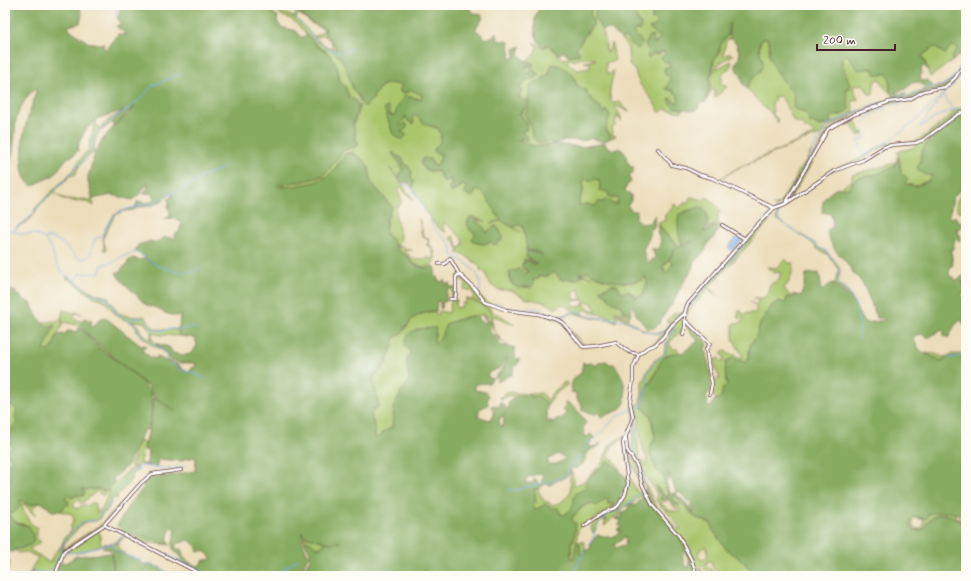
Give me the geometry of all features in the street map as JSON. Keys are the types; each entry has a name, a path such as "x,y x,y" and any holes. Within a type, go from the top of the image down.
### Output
{"street":[{"path":"785,204 828,129 874,107 889,102 910,99 924,91 945,87 955,78 966,61"},
{"path":"683,334 687,305 774,208 785,204 834,171 858,163 878,150 889,146 908,145 919,142 957,115 966,111"},
{"path":"658,149 672,165 686,168 700,175 712,178 774,208"},
{"path":"722,225 745,239"},
{"path":"439,264 445,264 450,258 459,274 475,289 485,302 506,310 538,314 558,320 563,323 583,346 598,346 616,342 626,351 632,354 639,354"},
{"path":"450,299 455,300 456,277 459,274"},
{"path":"584,526 604,512 616,507 625,495 628,484 623,443 633,417 630,395 633,380 633,368 639,354 642,350 658,342 667,333 672,325 685,313"},
{"path":"685,320 710,344 706,349 712,382 710,394"},
{"path":"626,434 625,441 627,450 637,466 642,484 653,506 679,536 692,561 697,576"},
{"path":"55,576 64,551 104,525 152,474 181,470"},
{"path":"104,525 196,572"}],"green space":[{"path":"5,5 79,5 82,15 80,23 68,26 69,29 89,43 104,43 103,46 105,50 118,34 127,35 116,26 120,25 117,18 120,13 120,5 263,5 266,9 274,11 273,14 278,16 277,21 281,27 296,31 300,37 309,36 317,46 327,52 337,66 340,81 345,86 349,97 359,106 353,125 355,130 355,138 359,144 358,146 344,150 324,175 320,177 283,185 279,184 277,186 287,187 323,179 333,171 346,153 353,153 363,160 369,168 371,182 392,207 388,217 386,218 385,229 388,237 392,239 397,250 408,257 413,264 427,269 432,266 436,268 435,276 438,278 437,280 441,282 443,280 445,281 445,284 450,283 449,286 456,288 454,299 451,298 452,291 447,289 446,302 443,301 442,309 440,308 440,302 437,301 436,311 425,313 411,320 401,333 395,337 385,363 379,372 374,376 378,407 372,410 371,416 375,427 375,438 378,438 392,427 395,403 409,380 407,359 411,353 405,346 406,340 411,332 425,328 436,328 434,340 435,344 440,339 446,324 477,315 479,321 486,323 486,320 482,315 490,321 490,332 500,343 499,345 515,348 516,359 519,359 520,361 514,368 512,375 507,376 497,382 499,377 495,377 504,366 506,358 503,361 504,363 498,369 489,372 487,376 492,379 494,378 489,383 475,384 475,390 486,392 489,395 487,402 488,405 479,409 477,416 490,420 494,415 494,410 491,406 495,405 498,407 501,405 499,403 501,402 506,408 501,418 499,418 500,426 503,426 503,417 509,406 508,403 514,398 520,396 538,396 548,404 546,411 548,423 550,422 551,424 550,420 553,422 558,418 561,419 566,413 563,410 565,402 567,402 579,412 586,422 583,428 585,436 587,437 590,434 593,436 594,439 590,443 589,447 601,444 588,452 583,464 575,469 572,467 568,475 550,485 545,484 539,489 534,489 536,502 533,505 535,510 545,504 551,508 558,508 561,514 564,515 571,510 576,493 586,487 586,483 590,477 608,461 627,478 627,489 623,491 620,497 621,500 615,507 610,509 613,504 608,504 608,498 596,506 592,503 583,506 572,518 573,522 576,523 574,541 571,541 571,559 574,558 576,542 580,544 580,554 582,555 585,549 585,551 591,548 590,544 597,535 612,537 620,533 621,531 618,531 617,529 621,528 621,526 618,525 622,521 615,518 623,517 622,513 629,507 627,505 632,504 635,506 642,498 645,490 652,506 679,537 690,558 696,576 430,576 424,570 429,576 293,576 302,569 309,561 310,553 304,540 309,541 318,548 326,542 305,536 301,531 304,536 302,541 308,555 303,567 292,575 274,576 280,571 273,576 206,576 200,570 182,562 179,554 174,552 172,546 176,529 172,528 169,532 167,544 158,543 158,541 154,539 130,534 126,535 121,532 123,529 117,526 128,506 144,487 142,484 150,477 161,477 195,471 196,457 183,459 183,461 158,459 157,466 140,464 147,464 148,451 144,450 151,417 153,397 175,411 152,395 148,386 95,342 79,325 84,318 92,321 90,325 93,327 101,318 107,319 141,346 145,345 146,346 142,350 150,357 156,359 157,356 175,364 183,370 190,372 192,368 196,366 195,363 179,363 170,358 165,351 155,343 169,347 173,353 177,354 187,355 195,349 197,345 195,338 179,336 178,331 181,329 176,329 179,327 180,315 176,316 164,313 157,308 146,305 118,277 116,272 121,272 122,268 127,265 128,261 133,258 139,260 145,258 154,264 141,254 135,252 138,245 151,241 155,243 165,237 176,239 174,235 179,232 182,222 174,218 163,219 170,217 170,212 167,206 170,206 168,199 173,195 172,194 155,204 142,207 139,207 139,205 135,207 138,201 145,203 155,201 151,193 143,194 148,187 147,184 138,196 132,200 112,195 92,199 88,176 95,154 103,139 117,123 114,126 113,122 124,110 96,119 86,129 79,143 78,150 74,155 67,158 54,175 32,186 23,174 22,164 25,127 36,91 35,89 23,103 19,112 16,120 13,153 9,164 5,167","holes":["135,106 128,115 119,121","558,454 566,458 557,464 549,464 547,460","541,473 543,476 541,484 537,484 538,481 535,478 533,483 525,483 528,476 531,477 536,474 538,475","625,537 626,544 616,548 614,545","189,540 198,548 197,551 200,552 202,550 212,559 204,560 199,566 194,565 185,559 182,555 183,551 181,548 178,550 175,545","684,552 689,561 688,567 685,567 682,554"]},
{"path":"285,5 292,5 296,11"},
{"path":"292,5 471,5 470,10 474,13 482,15 481,18 483,18 475,30 486,39 493,36 496,32 498,37 497,40 506,40 509,42 511,59 515,57 514,49 521,46 519,54 528,63 534,64 533,66 526,66 527,72 529,74 531,73 530,69 533,68 536,73 539,73 539,76 535,79 525,80 520,88 522,91 518,96 524,101 526,99 528,100 521,113 518,114 522,116 527,123 526,130 521,132 528,137 528,140 526,141 521,137 521,141 516,139 526,144 540,146 555,144 581,147 605,143 606,146 614,150 619,148 624,152 626,154 626,160 630,166 635,168 633,169 633,173 630,174 629,177 631,182 627,185 625,191 631,195 631,201 627,205 632,211 637,211 636,218 641,223 650,223 655,215 656,217 654,220 655,226 650,231 649,238 643,250 647,263 652,261 655,257 653,251 650,249 658,249 661,241 657,233 659,225 667,236 679,246 677,247 687,245 693,241 682,245 678,230 679,214 700,207 706,211 708,219 707,228 702,233 717,225 721,225 713,239 709,241 705,251 694,262 692,269 673,303 658,325 654,328 647,329 635,313 634,307 631,310 631,313 625,312 620,305 609,300 608,296 601,292 601,289 614,284 618,286 622,292 629,291 629,293 632,293 636,298 637,296 643,295 647,282 645,276 643,281 622,282 606,280 589,271 578,273 583,275 576,280 562,280 555,272 546,276 539,275 538,279 533,280 534,284 531,287 519,288 513,285 509,272 513,270 516,272 517,269 520,269 525,274 527,273 528,271 522,267 522,263 525,263 523,260 524,259 536,265 536,263 526,257 527,251 543,255 536,251 526,250 527,247 523,227 519,225 513,227 502,221 482,192 478,190 475,191 474,195 471,197 465,194 466,186 463,185 452,192 448,189 451,185 451,178 446,182 443,181 440,178 440,172 435,170 428,171 421,165 423,158 430,159 435,166 438,164 442,154 435,153 433,151 441,139 439,129 425,124 413,115 413,124 409,122 405,116 404,120 400,124 401,126 405,123 407,125 407,128 401,132 407,135 402,140 393,134 384,108 388,107 390,114 392,116 395,115 399,103 404,96 421,100 422,95 412,90 405,93 400,92 401,85 386,84 377,90 378,92 373,96 374,98 366,106 363,106 359,97 352,88 345,65 333,51 336,49 332,41 325,34 325,28 311,22","holes":["586,179 592,181 595,179 599,180 599,190 608,192 609,197 618,198 617,204 613,204 606,199 604,202 598,202 595,206 587,204 579,205 583,192 583,181","676,247 669,260 673,263 667,273 664,272 665,269 662,268"]},
{"path":"536,5 589,5 591,12 590,14 594,24 584,35 580,44 576,48 580,54 570,56 564,52 559,54 547,44 546,47 540,43 536,36 534,27 538,10"},
{"path":"589,5 596,5 595,19 602,30 606,51 608,53 611,43 612,45 615,60 606,63 606,70 608,75 614,71 610,91 612,103 620,102 629,112 614,105 620,114 621,119 621,121 619,118 616,118 615,126 612,127 613,135 616,136 611,138 610,134 606,131 610,116 608,111 605,113 602,112 601,107 596,104 587,94 587,91 577,85 572,76 558,65 550,67 549,74 535,82 529,89 529,105 525,115 531,125 532,134 542,142 549,141 555,143 538,146 530,145 521,141 521,137 526,141 521,132 526,130 527,123 518,114 522,113 526,106 524,101 518,96 522,92 520,88 525,80 534,79 537,76 536,73 529,74 526,70 526,66 533,66 533,63 526,61 532,57 538,48 533,42 544,48 547,44 563,59 580,54 576,48 594,24 590,14 591,12","holes":["582,58 596,59 585,62 590,62 590,68 577,70 567,62 570,59 574,61"]},
{"path":"596,5 603,5 599,9"},
{"path":"596,5 598,5 600,9 603,5 648,5 635,16 641,25 640,31 636,29 633,33 643,44 638,49 625,37 621,39 610,29 602,30 595,19"},
{"path":"648,5 656,5 652,16 657,22 654,31 661,36 656,43 653,43 652,35 646,42 653,54 659,54 664,51 665,54 662,57 670,66 668,68 671,78 666,89 673,91 677,95 679,100 678,102 675,102 673,107 683,109 682,112 664,109 660,113 639,83 635,71 629,64 628,48 621,39 624,37 636,48 635,35 633,33 636,29 640,31 641,25 635,16 639,11"},
{"path":"656,5 966,5 966,51 953,61 951,58 958,49 953,46 950,47 945,54 936,47 932,48 922,56 928,69 925,66 921,68 922,74 920,75 921,80 927,80 933,86 926,87 918,82 912,83 905,90 904,89 894,93 906,93 904,96 894,97 890,92 890,78 886,73 881,75 875,74 872,68 860,70 856,68 847,54 844,55 841,60 850,87 850,89 847,88 849,105 847,111 833,116 829,121 833,123 817,126 815,123 810,124 809,117 805,113 793,108 794,94 774,67 770,57 767,38 764,38 761,41 759,47 763,61 762,68 751,81 747,89 743,84 741,75 735,64 737,63 740,54 736,43 731,39 729,34 729,23 728,34 721,44 718,54 713,62 710,77 710,88 704,103 701,102 696,111 673,107 669,101 670,98 675,102 678,102 679,100 675,92 666,89 671,78 665,74 664,68 670,66 668,62 665,62 661,58 665,54 664,51 653,54 648,58 647,55 649,52 645,45 649,36 652,35 653,43 656,43 661,36 655,36 654,31 649,29 650,27 654,27 657,22 656,19 652,20"},
{"path":"296,9 311,22 325,28 324,32 336,47 333,51 345,63 353,88 360,102 368,102 374,98 373,96 377,90 390,83 401,85 400,92 405,93 412,90 423,95 421,100 415,97 395,115 392,116 385,108 393,134 402,140 404,134 401,133 404,130 403,126 400,124 404,120 405,116 409,122 412,115 416,116 425,124 439,129 441,140 435,148 436,153 442,154 438,164 436,166 433,165 432,162 421,161 421,165 428,171 437,171 440,175 448,179 450,178 451,185 448,189 452,193 463,185 466,186 465,190 474,195 475,191 478,190 485,195 501,220 490,223 502,221 520,232 513,227 519,225 523,227 527,247 525,250 527,251 526,257 537,265 527,259 523,269 528,271 525,274 521,269 516,272 509,272 510,282 512,284 517,286 532,287 533,280 538,279 539,275 546,276 555,272 560,279 576,280 583,275 592,277 578,273 589,271 602,279 633,283 637,280 642,281 645,275 647,282 643,295 636,296 636,298 633,293 622,292 617,285 611,284 609,287 603,288 601,291 608,296 609,300 622,306 623,311 631,313 629,318 625,320 616,313 628,317 628,315 615,311 617,320 614,320 617,322 607,319 591,318 574,313 561,317 561,319 583,345 563,323 545,315 547,312 553,316 561,316 575,312 562,304 555,309 547,303 525,298 511,290 499,290 491,285 485,272 480,270 480,266 463,254 457,253 459,251 455,242 450,238 454,236 458,247 461,248 463,243 462,238 444,222 443,228 446,232 441,230 432,221 413,188 414,181 411,177 411,171 402,158 396,156 395,154 392,154 400,164 403,171 400,173 399,179 389,167 414,201 404,192 402,187 399,188 398,190 402,201 400,205 397,206 396,211 400,237 397,247 394,245 393,240 388,237 385,229 386,218 392,207 371,182 369,168 363,160 353,153 346,153 333,171 323,179 287,187 277,186 279,184 283,185 320,177 324,175 344,150 358,146 353,126 360,106 355,100 349,97 345,86 340,81 337,66 327,52 317,46 295,22 282,16 277,10 294,17 297,12","holes":["299,14 324,31 313,36 296,18","324,35 331,42 333,49 326,47 315,38","474,217 486,221 476,219 483,226 487,234 488,231 496,226 501,235 495,243 491,242 483,244 474,242 472,238 476,234 467,224 469,218","580,288 579,294 584,302 581,307 572,306 573,301 582,300 573,299 572,293","584,302 593,303 593,306 597,311 590,309","584,309 592,313 608,316 613,319 593,318 576,312 582,313"]},
{"path":"729,34 731,39 726,41 723,56 730,53 733,55 720,63 715,70 731,61 732,62 731,66 722,75 722,80 720,83 726,86 726,88 715,98 714,95 716,92 712,89 708,100 705,103 710,87 710,77 713,72 714,60 719,54 721,43"},
{"path":"764,38 767,38 769,43 769,54 772,62 780,77 794,94 794,108 805,113 809,117 809,121 815,123 817,126 828,125 821,135 799,142 734,170 816,134 808,129 805,129 802,124 794,122 781,96 773,97 775,100 772,102 773,115 778,119 778,123 768,109 764,108 747,89 758,67 761,42"},
{"path":"953,46 958,49 951,60 953,61 930,77 922,56 932,48 936,47 945,54 950,47"},
{"path":"847,54 865,69 872,68 875,74 881,75 885,73 890,78 890,92 885,88 880,79 874,84 873,94 869,94 863,84 853,86 858,100 852,101 854,112 833,123 829,122 833,115 842,115 849,109 846,94 847,88 850,87 843,67 842,57"},
{"path":"966,58 955,77 945,86 924,91 909,98 869,108 826,128 830,124 842,120 857,111 882,102 910,96 928,87 942,86 954,77"},
{"path":"966,62 962,74 946,90 945,89 946,91 944,94 942,90 932,91 908,101 896,102 923,92 941,89 949,84"},
{"path":"552,64 561,66 568,71 574,77 577,85 587,91 587,94 596,104 601,107 602,112 605,113 606,110 610,116 606,131 609,133 611,138 603,142 592,138 583,141 560,141 555,144 549,141 536,141 533,136 532,128 525,114 529,103 531,84 539,81 549,74"},
{"path":"966,106 966,110 956,115 922,140 912,142 928,133 955,110"},
{"path":"124,110 116,119 100,131 96,137 94,153 89,155 83,161 76,174 70,176 56,190 55,192 58,196 55,193 47,198 28,221 16,229 19,225 28,220 38,208 34,211 36,207 74,170 78,162 89,149 95,120 100,128"},
{"path":"966,111 966,153 963,157 966,161 966,182 953,198 949,217 952,218 955,216 959,223 963,222 959,231 957,228 961,239 959,241 955,238 953,249 951,250 953,265 950,267 949,272 950,277 954,277 955,280 958,280 963,275 963,285 966,272 966,292 961,295 962,297 966,298 966,327 961,320 955,325 948,338 943,336 944,332 942,329 930,337 926,337 922,334 917,335 913,339 920,350 926,355 937,358 940,361 950,357 966,356 966,518 952,513 938,512 928,514 927,518 924,519 915,516 910,525 914,530 920,531 925,528 928,521 933,517 940,515 946,515 959,520 963,525 967,536 965,576 744,576 747,572 750,574 750,570 743,561 726,549 712,529 712,524 693,516 684,504 674,495 674,500 680,504 679,506 674,504 669,498 659,500 662,496 655,486 667,497 670,495 664,486 664,476 657,471 650,455 649,450 655,438 652,418 642,407 647,387 665,356 675,353 682,353 698,341 687,328 686,322 708,344 705,348 711,380 709,392 706,397 708,401 707,406 711,407 714,401 721,396 723,388 727,385 725,373 726,362 732,358 745,362 748,360 750,345 756,337 760,324 772,305 779,301 785,303 787,297 792,298 794,296 802,295 806,274 819,273 821,284 820,289 822,290 832,283 845,293 853,302 861,318 866,323 885,320 884,318 876,318 864,286 835,250 828,237 827,230 832,228 833,223 831,214 822,212 824,200 828,194 838,187 842,187 843,189 850,188 857,179 894,167 898,156 901,172 908,179 905,184 916,186 929,181 931,175 925,175 923,172 919,171 917,166 920,163 925,147 929,141 927,140 936,135 938,130","holes":["669,473 676,492 671,494 666,483 669,480","679,492 691,503 694,513 676,494"]},
{"path":"852,117 851,119 829,130 810,167 791,199 789,199 827,131"},
{"path":"854,121 856,121 860,133 864,132 864,134 858,136 852,125"},
{"path":"938,130 937,134 930,138 923,149 918,168 921,172 931,175 931,179 916,186 905,184 908,179 901,172 897,152 912,148"},
{"path":"892,143 906,143 886,145 857,162 831,172 841,166 862,158 879,147"},
{"path":"812,150 809,158 783,203 775,207 772,206 779,204"},
{"path":"393,152 402,158 404,163 411,171 411,177 414,181 413,188 409,183 401,182 399,179 400,173 403,169 398,160 392,154"},
{"path":"896,162 896,166 882,172 857,178 852,182 850,188 844,189 842,187 852,180 852,175"},
{"path":"586,179 590,181 595,179 599,180 601,191 604,190 609,192 608,195 612,198 619,198 617,204 613,204 609,201 601,202 595,206 587,204 579,205 583,192 583,181"},
{"path":"966,182 966,208 959,212 956,204 962,192 959,190"},
{"path":"60,196 67,199 91,200 92,198 94,206 84,202 70,201"},
{"path":"690,197 704,200 706,197 710,199 721,211 718,214 718,224 707,228 708,219 700,207 683,212 678,220 682,245 679,246 664,232 657,222 662,222 665,220 664,216 670,211 674,204 679,208 684,203 688,203"},
{"path":"140,206 134,210 123,211 114,216 103,238 103,234 113,216 119,212"},
{"path":"779,207 778,219 784,225 776,219 778,212 776,210"},
{"path":"417,217 420,221 423,235 429,239 429,241 422,236"},
{"path":"474,217 476,221 483,226 487,234 493,226 496,226 503,236 501,241 497,241 498,243 495,245 491,242 483,244 474,242 472,238 476,234 470,230 468,226 469,218"},
{"path":"770,217 772,218 710,286 720,300 708,288 688,313 686,319 686,312 689,307"},
{"path":"787,226 813,242 821,249 825,250 839,267 840,274 838,283 846,289 853,300 845,291 833,283 835,283 839,270 828,255 816,248 812,243"},
{"path":"749,236 750,237 722,270 688,306"},
{"path":"103,239 107,249 104,251"},
{"path":"428,242 428,244 432,247 434,251 435,261 427,268 413,263 409,257 397,250 398,247 404,247 405,249 412,250 404,251 415,260 428,258 434,259 432,248 426,245"},
{"path":"786,259 788,263 794,263 790,279 784,288 790,296 794,294 799,296 794,296 786,300 785,303 772,305 760,324 756,337 750,345 748,360 745,362 732,358 726,362 725,373 727,385 723,388 720,397 714,401 716,398 711,395 711,391 716,379 720,379 715,367 715,360 719,358 723,362 724,358 721,354 724,350 729,354 736,355 737,357 743,357 733,339 733,324 735,322 738,324 744,320 742,317 739,319 737,317 739,313 738,311 740,310 744,315 757,311 755,309 757,306 750,302 756,305 759,300 754,298 764,298 769,291 769,286 774,282 775,283 780,277 780,272 773,273 767,267 776,268"},
{"path":"669,260 674,263 667,273 663,272 664,269 662,268"},
{"path":"459,275 491,305 489,307 494,313 514,324 492,316 486,308 472,299 474,296 472,291 464,289 466,284 457,276"},
{"path":"67,276 93,292 109,297 109,300 121,314 135,317 144,316 155,329 181,330 178,331 179,336 152,333 152,337 154,343 167,353 172,361 180,366 183,371 170,363 167,360 167,356 161,350 153,346 136,331 137,328 134,324 117,316 104,300 92,296 69,279 67,280","holes":["132,321 144,322 151,331 151,340 141,333 139,327"]},
{"path":"5,289 16,292 15,295 21,296 20,298 32,304 36,314 47,326 50,327 55,325 44,350 48,351 52,348 58,335 67,333 67,331 78,332 79,327 94,343 143,383 151,397 152,405 148,430 144,429 128,465 113,479 113,483 108,490 103,491 97,488 92,490 90,488 87,490 82,489 85,493 83,496 76,495 72,498 67,495 65,499 69,501 69,505 68,506 66,504 60,511 52,511 41,502 27,505 20,499 21,506 13,514 10,513 8,515 17,523 29,526 34,539 29,546 15,549 12,553 6,549 7,546 5,542 5,468 7,466 5,462 9,463 12,460 7,453 7,450 12,448 9,437 17,421 15,419 16,408 8,403 11,398 5,398 5,387 9,385 9,383 8,362 5,357"},
{"path":"466,298 480,304 489,311 491,314 494,331 505,344 495,335 490,318 481,315 468,316 446,324 441,338 435,344 434,340 436,332 419,329 412,332 409,335 411,353 407,358 409,380 395,403 392,427 383,433 378,439 375,438 375,427 371,416 372,410 378,407 374,376 382,371 387,363 395,337 403,332 413,318 425,313 436,311 435,314 438,315 439,311 449,313 451,300 457,300 457,302 455,302 456,308 461,307 462,303 466,303"},
{"path":"63,310 82,314 76,313 73,318 82,322 81,324 79,325 63,322 61,319"},
{"path":"682,312 671,322 665,331 660,333 655,334 646,331 662,332 670,323 667,321 671,316 675,313"},
{"path":"682,317 684,321 683,334 680,332 669,344 674,350 676,348 682,354 670,355 662,360 651,381 647,385 642,398 641,407 650,415 655,438 650,447 650,455 657,471 664,476 667,491 670,495 664,495 656,489 663,499 669,498 674,504 680,504 674,501 674,495 696,518 712,524 726,549 743,561 751,570 750,574 744,576 731,576 719,573 712,567 712,562 709,561 706,563 707,565 718,576 711,576 702,565 699,568 709,576 703,576 701,571 698,569 696,571 692,561 653,505 644,484 644,486 639,468 627,445 635,459 632,445 634,415 632,410 635,409 632,409 631,407 639,404 642,394 642,382 646,373 654,361 664,354 667,340 672,332 670,330 674,323 674,331 675,322","holes":["637,411 639,411 639,429 643,450 647,458 646,465 639,459 636,420","643,475 645,475 650,482 657,495 657,502 681,529 678,529 657,507 644,481","669,500 675,508 681,510 681,512 668,510 660,503","706,546 708,554 706,558 701,559 698,554 701,549"]},
{"path":"60,319 63,324 56,337 53,347 48,351 44,350 54,327 46,326 42,322 57,321"},
{"path":"625,320 632,322 642,329"},
{"path":"674,320 669,330 658,341 660,334 666,331"},
{"path":"925,353 943,357 952,354 966,354 966,356 950,357 941,361"},
{"path":"5,357 8,362 9,385 5,387"},
{"path":"606,361 612,365 613,363 621,376 625,387 625,403 619,410 601,417 598,412 594,415 582,411 582,406 576,398 576,393 570,392 573,379 581,373 583,362 586,364 591,362 595,366 600,362"},
{"path":"564,382 568,384 554,395 549,403 538,397 531,396 519,397 518,395 513,397 510,395 502,399 500,398 505,394 504,393 541,393 549,400 552,393"},
{"path":"11,397 11,405 15,406 17,409 17,421 10,433 12,448 7,453 12,460 9,463 5,462 5,398"},
{"path":"625,435 624,438 612,446 608,455 617,464 621,473 610,461 607,462 590,477 586,483 586,487 581,492 578,492 571,510 564,515 547,508 539,508 535,510 533,505 536,502 534,489 537,489 545,502 549,502 551,505 560,503 570,494 571,491 571,470 574,486 583,482 602,463 610,445"},
{"path":"138,441 144,443 139,466 131,467 136,454 133,453"},
{"path":"625,441 627,450 635,464 641,485 635,470 626,460"},
{"path":"138,467 135,470 139,470 133,474 130,481 117,496 118,497 116,499 113,497 108,510 102,514 100,519 86,522 80,526 68,539 63,549 100,525 123,501 102,525 64,550 61,548 59,552 61,549 64,551 58,566 56,566 59,555 55,566 58,567 55,576 53,576 53,570 45,575 33,573 27,576 31,571 35,571 31,569 38,558 27,552 19,553 15,551 15,549 23,548 32,542 34,540 32,533 27,525 17,523 8,515 10,513 13,514 21,506 20,499 30,505 41,502 32,508 36,514 34,515 24,504 22,506 32,525 37,527 37,539 41,542 29,549 50,563 53,555 71,531 70,528 74,519 72,514 60,511 65,505 65,497 69,495 72,498 78,495 82,489 84,490 90,488 92,490 99,489 103,491 113,480 116,482 131,469","holes":["97,491 103,496 108,491 110,492 97,513 94,502 87,506 85,504 76,509 73,504 79,500 81,504"]},
{"path":"628,479 631,480 637,492 642,493 645,489 643,495 631,505 625,506 620,512 621,515 615,516 606,525 604,526 606,519 600,521 593,533 591,529 592,525 606,514 620,506 627,490"},
{"path":"608,498 608,501 613,503 610,509 578,529 577,541 584,542 585,548 582,555 580,554 580,544 572,560 571,541 576,524 573,522 572,518 585,505 600,502"},
{"path":"947,511 954,513 956,517 964,520 966,531 961,521 945,514 937,515 927,522 923,530 914,530 910,525 915,516 922,518 931,513","holes":["916,518 924,520 922,529 914,528 912,522"]},
{"path":"99,530 101,545 78,553 66,552"},
{"path":"130,534 154,539 167,544 168,540 170,545 144,544 127,535"},
{"path":"122,535 124,536 113,544 118,542 117,545 120,551 126,554 117,551 111,543 114,543"},
{"path":"305,537 326,542 320,547 317,547 304,540"},
{"path":"110,544 123,554 131,558 139,559 145,565 149,564 156,566 172,576 115,576 111,550 103,548 103,546"},
{"path":"5,552 10,563 8,570 5,571"},
{"path":"111,553 114,576 57,576 61,563 68,562 76,556"}],"water":[{"path":"737,236 742,240 732,251 728,248"}],"waterway":[{"path":"116,16 118,5"},
{"path":"290,5 297,11 294,17 321,45 335,51 344,52 353,49"},
{"path":"800,176 814,147 828,125 872,105 895,98 912,95 928,87 941,86 954,77 966,57"},
{"path":"863,131 865,138 858,141 864,156 893,138 913,123 954,84 966,68"},
{"path":"14,231 17,226 28,219 47,198 55,192 60,184 64,182 92,151 92,144 96,131 100,130 122,112 130,108 152,86 180,74"},
{"path":"861,123 867,121 869,116 891,105 911,101 927,93 946,91"},
{"path":"920,126 944,94"},
{"path":"944,96 953,110"},
{"path":"920,127 938,116 966,106"},
{"path":"46,238 56,239 79,259 88,257 94,241 96,238 101,237 108,223 117,213 140,205 153,204 167,195 185,189 208,173 217,171 225,166"},
{"path":"783,203 796,182"},
{"path":"403,184 412,188 428,214 433,227 451,245 452,255 474,270 478,276 480,292"},
{"path":"780,207 778,219 821,249 825,250 839,267 838,283 846,289 856,306 860,324 859,339"},
{"path":"688,308 777,208"},
{"path":"5,229 22,234 35,234 45,239 52,250 55,261 60,270 91,293 106,298 114,308 115,312 136,326 138,332 151,343 163,350 168,356 168,360 182,371 191,372 206,379"},
{"path":"75,280 80,273 99,273 102,265 114,262 121,257 135,252 156,265 177,272 194,272 201,267"},
{"path":"493,304 514,309 540,309 556,316 579,312 587,316 624,320 637,326 642,331 660,334 664,332 672,321 685,311"},
{"path":"129,319 143,318 152,329 157,330 197,328"},
{"path":"507,490 521,490 524,487 534,486 546,482 550,483 562,477 568,473 571,464 578,459 582,450 587,448 589,443 596,438 617,416 642,406 648,382 647,373 658,359 666,353 668,341 674,331 675,324"},
{"path":"947,358 966,356"},
{"path":"635,410 634,449 637,460 643,468 644,486"},
{"path":"26,576 32,571 47,573 55,566 62,546 72,534 72,531 83,522 96,520 107,508 115,492 123,485 126,478 132,471 139,469 141,466 170,469 186,466"},
{"path":"573,576 584,550 593,538 600,521 609,514 621,510 626,504 632,502 636,496 644,491"},
{"path":"66,552 72,553 103,545 115,544 124,536"},
{"path":"110,543 123,554 139,559 144,564 150,563 160,567 173,576"},
{"path":"161,552 200,570 206,576"},
{"path":"274,576 298,559"}]}
